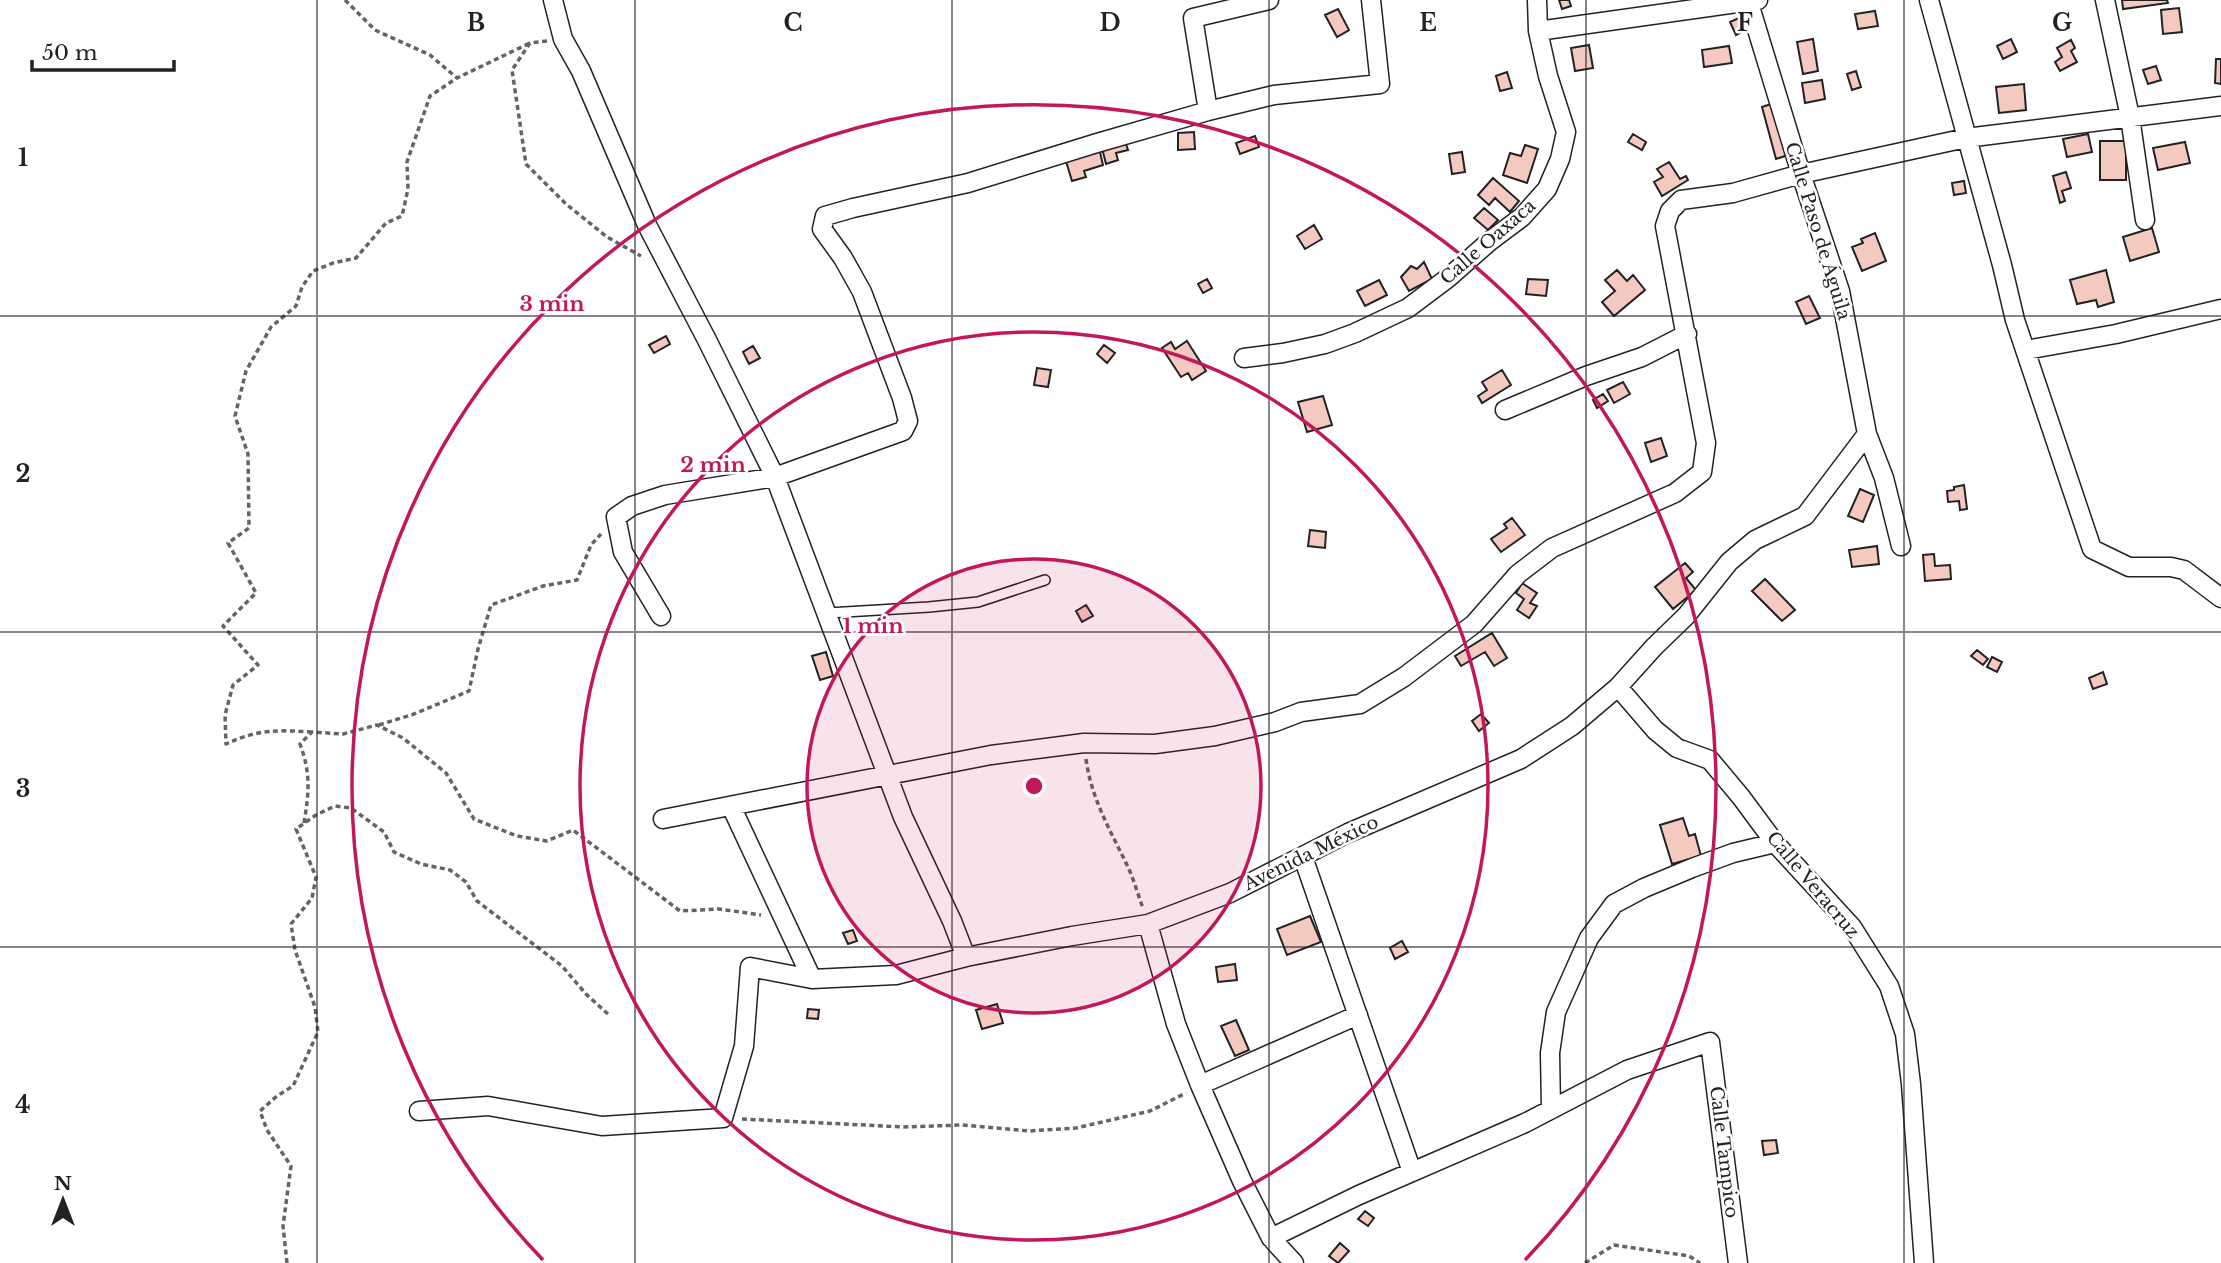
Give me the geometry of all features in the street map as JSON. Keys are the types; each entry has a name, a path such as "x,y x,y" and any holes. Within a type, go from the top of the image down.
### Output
{"street":[{"path":"553,0 563,39 581,71 647,225 775,477 903,817 966,957"},
{"path":"1208,111 1193,18 1269,0"},
{"path":"661,617 623,552 616,517 632,506 665,495 775,477 903,431 908,421 862,292 843,258 822,229 825,216 968,183 1097,142 1274,95 1380,84 1371,0"},
{"name":"Calle Oaxaca","path":"1244,358 1325,344 1355,333 1408,307 1522,217 1547,189 1560,159 1566,132 1548,76 1538,31 1537,0"},
{"path":"1930,0 2015,320 2092,549 2129,567 2171,567 2184,570 2221,598"},
{"path":"2105,0 2130,117 2145,219"},
{"path":"1538,31 1751,1"},
{"name":"Calle Paso de Águila","path":"1751,1 1801,174 1840,290 1867,435 1884,478 1901,546"},
{"path":"663,819 991,755 1084,743 1155,744 1216,736 1275,722 1301,712 1360,704 1404,677 1474,624 1518,574 1552,548 1675,493 1702,472 1706,443 1665,226 1670,211 1681,200 1733,193 1801,174 1966,138 2221,106"},
{"path":"2026,350 2116,334 2221,309"},
{"path":"1505,410 1586,376 1642,357 1687,334"},
{"name":"Avenida México","path":"723,1118 744,1046 750,967 812,978 896,975 966,957 1148,924 1230,893 1348,833 1521,758 1572,726 1619,687 1686,616 1729,562 1755,540 1805,516 1867,435"},
{"name":"Calle Veracruz","path":"1619,687 1655,730 1676,748 1710,760 1775,843 1852,927 1889,986 1905,1034 1924,1263"},
{"path":"731,806 812,978"},
{"path":"1271,1238 1551,1109 1550,1053 1556,1012 1589,938 1614,904 1692,868 1733,853 1775,843"},
{"path":"1303,857 1412,1172"},
{"path":"1148,924 1176,1024 1200,1085 1242,1181 1271,1238 1294,1263"},
{"path":"1200,1085 1358,1015"},
{"name":"Calle Tampico","path":"1551,1109 1627,1070 1710,1042 1738,1263"},
{"path":"419,1111 488,1106 602,1126 723,1118"}],"lane":[{"path":"828,613 978,602 1045,580"}],"path":[{"path":"345,0 374,30 430,55 457,78"},
{"path":"563,39 530,43 457,78 430,96 407,162 408,189 402,216 386,223 356,258 333,262 313,271 302,287 296,306 271,327 246,371 235,416 248,454 249,528 228,543 256,593 223,626 258,664 233,685 225,715 226,744 249,733 281,730 343,734 414,714 469,691 491,606 543,586 578,580 591,545 616,517"},
{"path":"530,43 512,70 526,164 566,204 607,237 641,255 646,264"},
{"path":"377,725 402,738 446,773 474,820 517,836 547,841 573,830 680,911 719,909 783,918"},
{"path":"303,823 310,790 307,761 300,744 312,732"},
{"path":"1084,743 1088,778 1105,822 1129,870 1148,924"},
{"path":"287,1263 283,1226 291,1166 267,1130 260,1111 293,1086 318,1032 315,1007 295,950 291,923 312,898 316,877 296,829 303,823 335,806 351,808 384,832 394,852 421,864 450,870 466,882 477,901 562,966 609,1015"},
{"path":"723,1118 892,1126 962,1125 1029,1131 1076,1128 1150,1111 1200,1085"},
{"path":"1586,1263 1614,1245 1689,1256 1700,1263"}],"building":[{"path":"1559,0 1569,0 1571,6 1562,9"},
{"path":"2122,0 2167,0 2168,3 2123,9"},
{"path":"2179,8 2182,32 2163,34 2161,10"},
{"path":"1338,9 1349,30 1337,37 1325,15"},
{"path":"1875,11 1878,26 1858,29 1855,14"},
{"path":"1741,17 1747,29 1736,35 1730,22"},
{"path":"1813,39 1818,71 1803,74 1797,42"},
{"path":"2011,39 2017,52 2003,59 1997,46"},
{"path":"2071,40 2075,48 2071,51 2077,62 2060,71 2055,62 2062,57 2057,48"},
{"path":"1589,45 1593,68 1575,71 1571,48"},
{"path":"1729,46 1732,63 1704,67 1702,50"},
{"path":"2216,59 2221,59 2221,84 2215,83"},
{"path":"2156,66 2161,80 2148,84 2143,70"},
{"path":"1856,71 1861,87 1852,90 1847,74"},
{"path":"1507,72 1512,88 1500,91 1496,76"},
{"path":"1822,80 1825,99 1805,103 1802,83"},
{"path":"2024,84 2026,110 1999,113 1996,87"},
{"path":"1774,103 1788,155 1776,159 1762,107"},
{"path":"1194,132 1195,149 1178,150 1178,133"},
{"path":"1633,134 1646,142 1642,150 1628,142"},
{"path":"2088,134 2092,152 2067,157 2063,139"},
{"path":"1255,136 1259,147 1240,154 1236,143"},
{"path":"1125,141 1128,150 1116,153 1118,160 1106,164 1102,148"},
{"path":"2100,141 2126,141 2126,180 2100,180"},
{"path":"2185,142 2190,163 2158,170 2153,148"},
{"path":"1525,145 1538,149 1527,183 1503,175 1510,153 1521,156"},
{"path":"1099,148 1103,165 1084,171 1086,177 1072,181 1065,158"},
{"path":"1462,152 1465,172 1452,174 1449,154"},
{"path":"1669,162 1680,179 1686,176 1688,180 1662,196 1654,182 1663,177 1657,169"},
{"path":"2066,172 2071,188 2062,191 2065,201 2060,203 2053,176"},
{"path":"1493,178 1519,201 1510,212 1495,198 1489,205 1478,195"},
{"path":"1964,181 1966,193 1954,195 1952,183"},
{"path":"1484,208 1498,220 1488,230 1474,218"},
{"path":"1314,225 1322,239 1305,249 1297,236"},
{"path":"2152,228 2159,252 2130,261 2123,237"},
{"path":"1875,233 1886,261 1862,271 1852,247 1863,243 1861,239"},
{"path":"1424,262 1432,279 1409,291 1401,277 1411,266 1417,269"},
{"path":"1617,270 1627,281 1633,275 1645,290 1614,316 1602,302 1615,291 1605,280"},
{"path":"2106,270 2114,302 2098,307 2096,300 2077,304 2070,280"},
{"path":"1207,279 1212,288 1203,293 1198,284"},
{"path":"1528,279 1548,280 1546,296 1526,294"},
{"path":"1379,280 1387,295 1365,306 1357,291"},
{"path":"1809,296 1820,318 1806,324 1796,302"},
{"path":"666,336 670,344 654,353 649,345"},
{"path":"1187,341 1206,371 1192,380 1188,373 1181,377 1162,348 1171,342 1175,349"},
{"path":"1104,345 1115,353 1107,363 1097,354"},
{"path":"753,346 760,358 749,364 743,352"},
{"path":"1037,368 1051,370 1048,387 1034,385"},
{"path":"1502,370 1511,385 1482,403 1478,396 1487,390 1482,382"},
{"path":"1623,382 1630,394 1614,403 1607,390"},
{"path":"1603,394 1608,401 1597,408 1593,400"},
{"path":"1323,396 1332,425 1307,432 1298,402"},
{"path":"1661,438 1667,456 1651,462 1645,443"},
{"path":"1964,485 1967,509 1960,510 1959,501 1948,502 1947,491"},
{"path":"1860,489 1874,495 1863,522 1848,516"},
{"path":"1512,518 1525,535 1501,552 1491,539 1507,528 1504,524"},
{"path":"1310,530 1326,532 1325,548 1308,546"},
{"path":"1877,546 1879,564 1852,567 1849,550"},
{"path":"1934,554 1935,566 1950,565 1951,579 1925,581 1923,555"},
{"path":"1685,563 1693,572 1686,578 1696,590 1673,609 1655,587"},
{"path":"1765,579 1795,610 1782,621 1752,591"},
{"path":"1522,583 1537,593 1530,603 1537,606 1529,618 1517,610 1524,599 1516,593"},
{"path":"1086,605 1093,616 1082,622 1076,611"},
{"path":"1492,633 1507,658 1494,666 1485,652 1461,666 1455,656"},
{"path":"1977,650 1988,659 1983,665 1971,656"},
{"path":"826,652 833,676 820,680 812,656"},
{"path":"1992,657 2002,662 1997,672 1987,667"},
{"path":"2103,672 2107,684 2093,689 2089,678"},
{"path":"1481,714 1489,723 1479,731 1472,721"},
{"path":"1683,818 1689,836 1695,834 1701,856 1672,864 1660,825"},
{"path":"1310,916 1321,942 1287,955 1277,929"},
{"path":"853,930 857,941 848,944 843,933"},
{"path":"1402,941 1408,952 1395,959 1390,948"},
{"path":"1235,964 1237,980 1218,982 1216,967"},
{"path":"997,1004 1003,1023 982,1029 976,1010"},
{"path":"808,1009 819,1010 818,1019 807,1018"},
{"path":"1236,1020 1249,1050 1235,1056 1221,1026"},
{"path":"1776,1140 1778,1153 1764,1155 1762,1141"},
{"path":"1365,1211 1374,1218 1368,1226 1358,1219"},
{"path":"1340,1243 1349,1251 1338,1263 1329,1256"}]}
